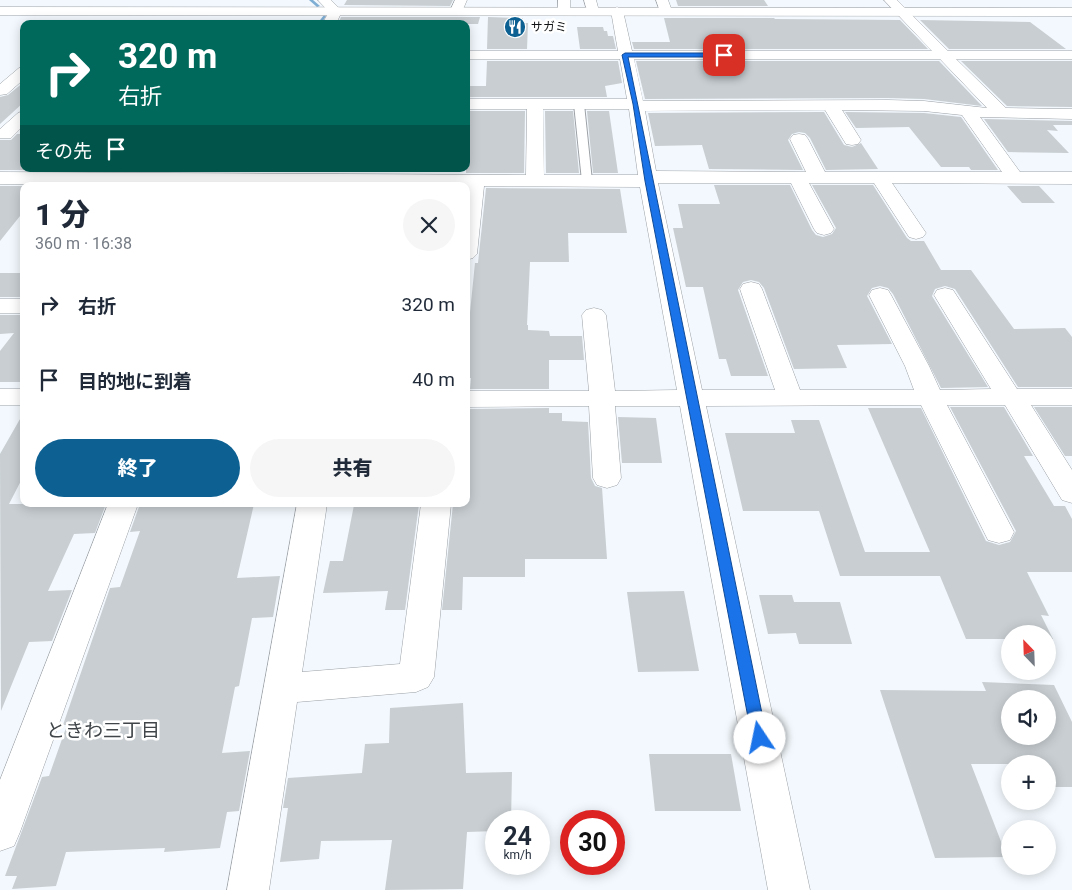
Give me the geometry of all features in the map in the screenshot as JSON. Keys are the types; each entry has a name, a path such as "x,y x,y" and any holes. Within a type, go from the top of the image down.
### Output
{"street":[{"path":"324,0 336,11"},
{"path":"890,0 998,110"},
{"path":"0,11 336,11 458,6 592,6 618,11 664,6 900,11 1072,12"},
{"path":"332,20 336,11"},
{"path":"618,11 625,55 636,103 648,179 693,397 789,890"},
{"path":"470,55 1072,55"},
{"path":"5,134 10,104 20,81"},
{"path":"0,87 10,104"},
{"path":"470,104 636,103 924,106 968,112 998,110 1072,114"},
{"path":"535,105 535,180"},
{"path":"831,106 852,140"},
{"path":"968,112 1015,178"},
{"path":"799,139 818,177"},
{"path":"0,178 243,173 295,182 351,178 354,182"},
{"path":"797,177 824,229"},
{"path":"415,182 797,177 1063,178 1072,196"},
{"path":"879,177 916,234"},
{"path":"470,221 475,180"},
{"path":"751,289 790,397"},
{"path":"880,295 999,532"},
{"path":"945,295 1072,493"},
{"path":"0,306 20,306"},
{"path":"594,315 607,478"},
{"path":"0,397 20,397"},
{"path":"470,398 1072,397"},
{"path":"0,832 122,507"},
{"path":"248,890 311,507"},
{"path":"281,689 416,677 436,507"}],"lane":[{"path":"579,104 587,181"}],"building":[{"path":"347,0 453,0 450,6 344,5"},
{"path":"676,0 764,0 768,6 678,6"},
{"path":"341,17 480,17 478,24 470,24 470,20 340,20"},
{"path":"488,17 523,18 523,23 528,23 527,49 487,49"},
{"path":"664,18 900,20 928,49 634,49 632,42 670,42"},
{"path":"920,20 1030,22 1066,49 949,49"},
{"path":"577,27 603,27 604,31 607,31 608,36 613,36 616,49 580,49"},
{"path":"487,61 618,61 622,83 605,86 607,97 470,97 470,86 486,86"},
{"path":"636,61 939,61 982,106 924,99 888,98 645,99"},
{"path":"961,61 1072,61 1072,107 1007,106"},
{"path":"20,85 20,106 0,124 0,97 8,95"},
{"path":"470,111 525,111 524,173 466,173 470,172"},
{"path":"545,111 573,111 579,173 546,173"},
{"path":"587,111 609,111 618,173 593,173"},
{"path":"824,112 844,145 852,147 861,143 878,169 826,170 810,138 805,133 799,132 792,134 788,140 803,170 709,169 702,145 655,146 648,113"},
{"path":"845,112 924,113 961,117 998,170 941,167 909,127 856,128"},
{"path":"984,119 1072,121 1072,125 1053,125 1058,131 1047,130 1069,153 1008,152"},
{"path":"17,134 20,134 20,170 0,170 0,140 11,140"},
{"path":"714,185 790,185 812,230 816,235 823,237 832,234 836,228 812,185 873,185 907,238 911,241 924,241 941,270 971,270 1014,329 1065,328 1072,337 1072,387 1018,387 955,289 945,286 935,289 932,296 988,387 941,388 893,294 888,288 880,286 872,288 867,296 892,344 837,345 847,368 794,369 764,288 759,282 751,280 743,282 738,290 768,376 731,376 726,359 719,359 703,287 686,287 673,228 683,228 678,204 720,204"},
{"path":"0,186 20,186 20,216 0,241"},
{"path":"1007,186 1039,186 1055,203 1022,203"},
{"path":"486,188 620,189 627,233 568,233 569,262 530,262 528,330 549,331 550,336 582,336 584,360 549,360 549,389 470,389 470,312 475,263 478,263"},
{"path":"0,273 20,273 20,297 0,297"},
{"path":"0,315 20,315 20,382 0,382 0,351 14,333 0,334"},
{"path":"950,407 1004,407 1033,456 1024,456 1054,506 1065,506 1072,519 1072,572 1027,572 1049,616 1041,615 1046,625 1001,625 1001,639 966,639 940,576 840,576 819,511 743,511 725,433 795,433 791,420 819,420 865,552 930,552 868,408 921,408 986,541 999,545 1010,542 1016,531"},
{"path":"1034,407 1072,407 1072,456 1065,456"},
{"path":"549,408 549,413 562,413 562,421 588,422 591,478 595,486 602,488 607,559 525,559 525,577 463,577 462,610 442,610 453,507 470,507 470,409"},
{"path":"618,417 656,418 662,463 622,463"},
{"path":"20,419 20,483 9,504 20,504 20,507 105,507 95,533 74,534 48,591 72,590 52,641 29,642 1,711 0,454"},
{"path":"139,507 253,507 237,578 280,576 273,617 252,618 239,686 235,687 222,753 250,751 239,811 227,812 220,848 164,852 165,848 66,852 56,886 12,889 17,876 5,876 42,777 49,776 67,725 63,725 110,588 120,587 140,531 130,532"},
{"path":"354,507 419,507 405,610 385,610 388,591 323,593 330,561 343,561"},
{"path":"684,591 699,671 638,672 627,592"},
{"path":"759,595 792,595 794,602 840,602 852,644 799,644 796,633 768,634"},
{"path":"982,682 1054,685 1072,722 1072,787 1056,787 1056,755 1001,755 1001,764 971,764 1001,842 1001,857 935,858 880,690 986,691"},
{"path":"463,703 466,773 512,772 511,810 485,810 485,831 467,832 463,889 385,890 392,840 321,841 319,859 280,862 288,808 283,808 288,778 362,773 365,744 389,743 390,708"},
{"path":"649,754 731,754 741,811 655,811"}],"waterway":[{"path":"311,0 318,6"},
{"path":"322,20 324,16"}],"place":[{"name":"サガミ","path":"515,27"}],"district":[{"name":"ときわ三丁目","path":"103,730"}],"route":[{"path":"724,55 625,55 636,104 648,181 693,397 760,738"}]}
